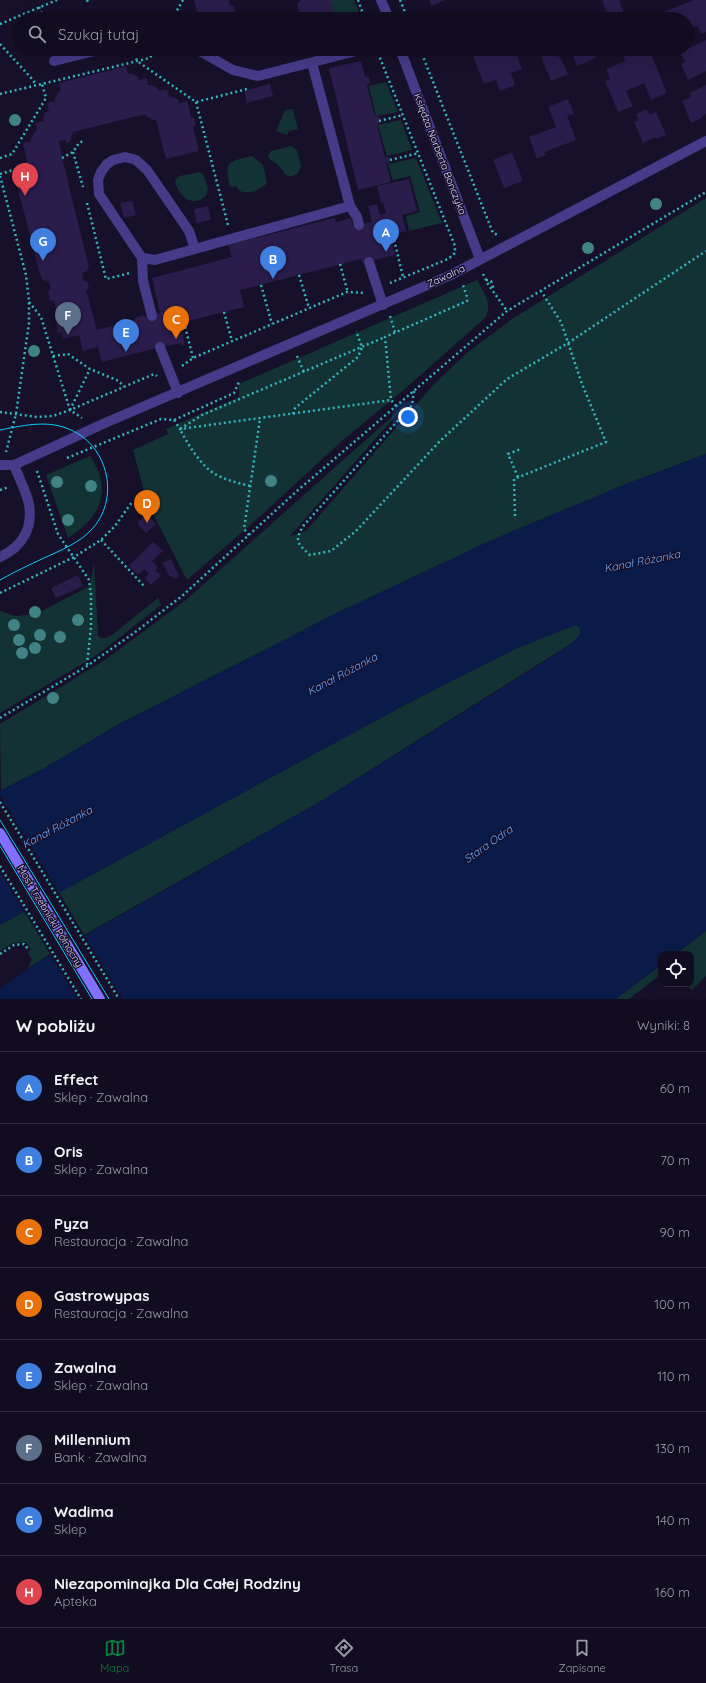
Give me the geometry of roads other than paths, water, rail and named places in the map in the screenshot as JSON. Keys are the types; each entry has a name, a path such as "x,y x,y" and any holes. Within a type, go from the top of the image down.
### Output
{"street":[{"path":"381,0 386,12"},
{"path":"54,61 74,56"},
{"path":"208,56 233,70 258,76 338,56"},
{"name":"Księdza Norberta Bonczyka","path":"403,56 480,259"},
{"path":"312,63 350,206 357,216 359,225"},
{"name":"Zawalna","path":"0,465 14,466 105,423 451,275 480,259 506,248 706,141"},
{"path":"152,316 143,281 142,258 99,194 98,180 101,172 107,164 113,160 125,157 136,160 147,170 189,231 195,249"},
{"path":"142,258 154,260 350,206"},
{"path":"369,262 382,305"},
{"path":"160,347 178,393"},
{"path":"0,557 9,553 21,543 27,531 29,520 29,504 14,466"},
{"name":"Most Trzebnicki Północny","path":"0,833 100,999"}],"water":[{"path":"706,454 706,931 679,951 658,951 658,967 616,999 0,999 0,990 2,987 38,962 321,801 550,658 572,643 580,635 580,628 576,625 515,649 399,708 0,925 0,791 43,769 119,724 341,611 492,540 626,484"}],"tram line":[{"path":"0,430 33,424 50,424 66,428 80,435 91,445 100,457 108,486 102,515 88,533 70,546 0,580"},
{"path":"0,820 109,999"},
{"path":"0,846 92,999"}],"place":[{"name":"Niezapominajka Dla Całej Rodziny","path":"25,196"},
{"name":"Effect","path":"386,252"},
{"name":"Wadima","path":"43,261"},
{"name":"Oris","path":"273,279"},
{"name":"Millennium","path":"68,335"},
{"name":"Pyza","path":"176,339"},
{"name":"Zawalna","path":"126,352"},
{"name":"Gastrowypas","path":"147,523"}],"water label":[{"name":"Kanał Różanka","path":"642,561"},
{"name":"Kanał Różanka","path":"342,674"},
{"name":"Kanał Różanka","path":"57,827"},
{"name":"Stara Odra","path":"488,844"}]}
